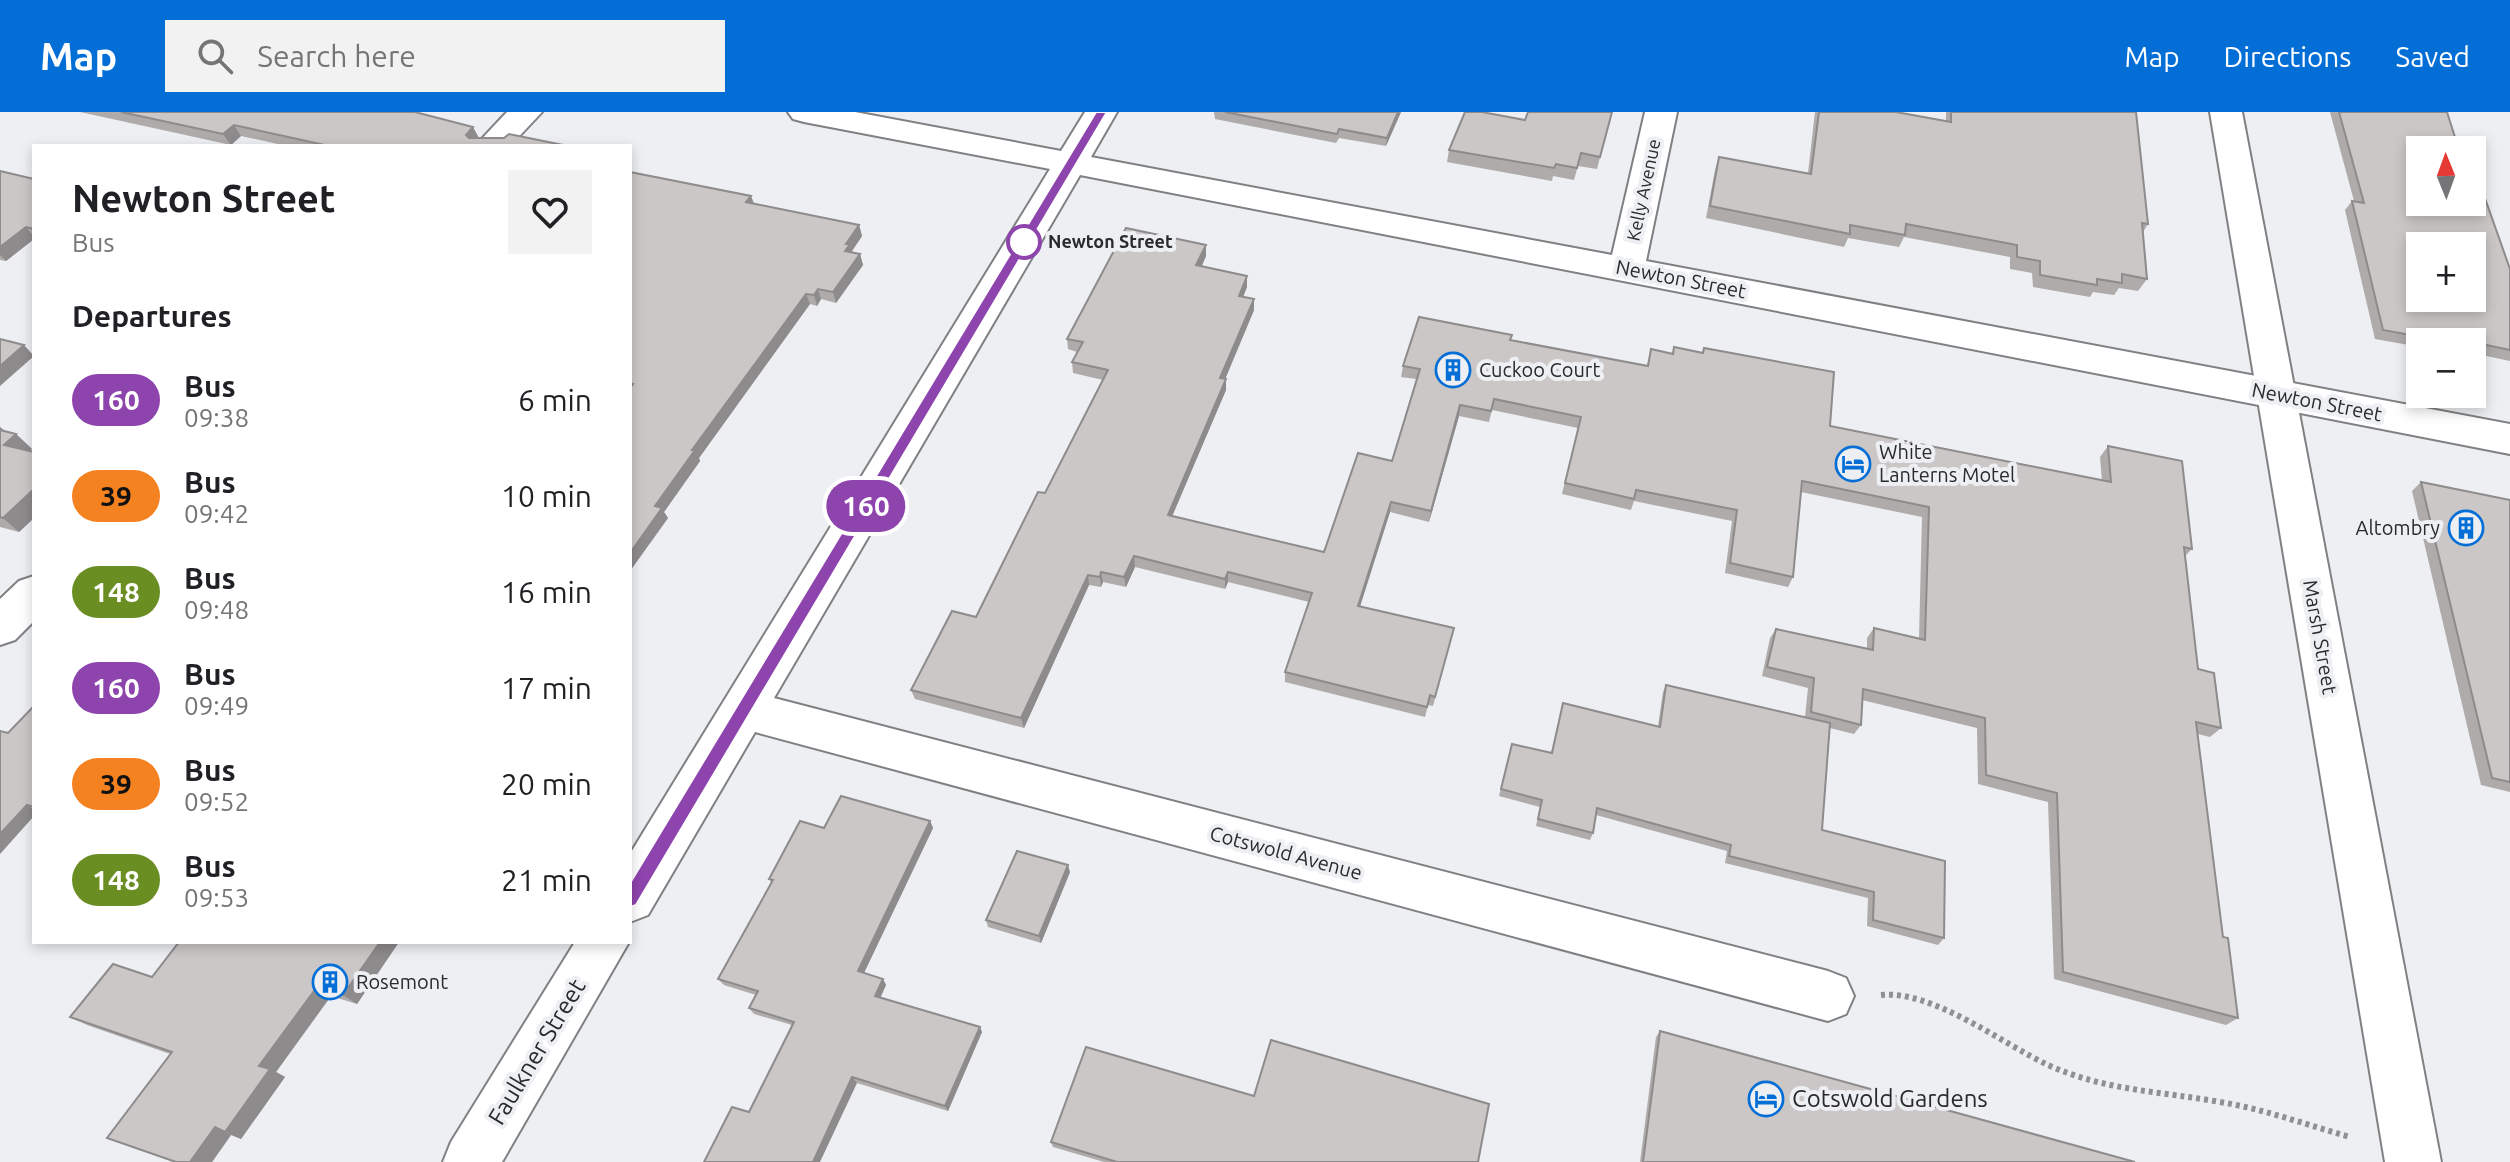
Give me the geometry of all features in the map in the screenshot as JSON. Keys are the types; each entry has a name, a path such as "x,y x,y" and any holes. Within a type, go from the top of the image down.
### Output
{"street":[{"path":"493,144 526,112"},
{"name":"Newton Street","path":"804,112 2510,439"},
{"path":"632,896 1101,112"},
{"name":"Kelly Avenue","path":"1627,269 1661,112"},
{"name":"Marsh Street","path":"2226,112 2413,1162"},
{"path":"0,627 32,595"},
{"name":"Cotswold Avenue","path":"744,710 1828,996"},
{"name":"Faulkner Street","path":"471,1162 603,944"}],"path":[{"path":"1892,994 1947,1010 2049,1065 2096,1082 2135,1092 2222,1102 2350,1137"}],"building":[{"path":"121,112 415,112 473,127 466,135 469,138 504,138 509,134 558,144 320,144 234,125 223,134"},
{"path":"1225,112 1398,112 1387,138 1339,129 1337,134"},
{"path":"1465,112 1525,120 1528,112 1612,112 1600,157 1581,153 1577,168 1556,164 1554,168 1449,150"},
{"path":"1819,112 1896,112 1951,122 1951,112 2136,112 2148,224 2142,223 2147,279 2122,274 2122,283 2097,279 2097,285 2040,275 2040,261 2017,257 2017,245 1906,224 1905,235 1850,225 1850,234 1710,206 1719,157 1811,174"},
{"path":"2339,112 2447,112 2455,136 2406,136 2406,216 2486,216 2486,201 2510,269 2510,350 2486,345 2486,328 2406,328 2406,334 2383,330 2352,201 2364,203"},
{"path":"0,171 32,179 32,228 26,227 0,247"},
{"path":"632,172 751,196 746,202 859,225 846,244 850,244 845,251 860,254 833,292 818,289 814,295 806,294 692,450 695,450 655,506 662,508 632,550"},
{"path":"1126,228 1206,245 1196,265 1247,276 1239,296 1254,299 1220,378 1226,379 1168,515 1324,552 1358,453 1392,461 1420,369 1403,366 1419,317 1512,335 1510,340 1648,366 1651,349 1673,354 1674,347 1703,353 1704,348 1834,372 1830,426 2111,482 2108,446 2182,461 2192,549 2184,547 2198,669 2214,673 2221,728 2196,722 2223,937 2228,938 2238,1018 2063,972 2057,793 1986,775 1985,718 1863,689 1861,725 1811,712 1814,678 1767,667 1776,629 1873,650 1874,628 1925,640 1929,507 1802,481 1793,577 1730,563 1737,510 1636,490 1634,499 1565,483 1581,417 1494,399 1491,411 1460,405 1431,511 1391,502 1358,606 1454,628 1435,697 1430,695 1427,707 1285,672 1312,593 1228,572 1225,579 1134,556 1124,577 1101,572 1100,577 1088,575 1021,718 911,690 952,611 976,617 1038,492 1045,493 1108,370 1072,362 1083,342 1067,339"},
{"path":"0,339 24,345 0,366"},
{"path":"0,430 16,434 4,445 32,452 32,491 3,518 0,517"},
{"path":"2421,482 2510,500 2510,782 2492,778"},
{"path":"1666,685 1830,723 1822,830 1945,861 1944,938 1873,920 1874,892 1729,856 1731,845 1597,808 1593,833 1538,819 1542,800 1501,789 1512,744 1552,753 1563,703 1660,727"},
{"path":"32,708 32,806 27,805 0,834 0,731 8,733"},
{"path":"841,796 930,821 858,971 883,979 875,996 980,1027 945,1106 852,1077 813,1162 704,1162 732,1107 749,1112 794,1022 749,1008 758,991 718,979 773,880 769,879 800,821 824,828"},
{"path":"1017,851 1068,865 1039,936 986,920"},
{"path":"177,944 379,944 343,995 317,987 259,1066 270,1069 225,1132 215,1127 190,1162 176,1162 107,1138 172,1052 70,1017 113,964 152,977"},
{"name":"Cotswold Gardens","path":"1660,1031 2135,1162 1643,1162"},
{"path":"1271,1040 1489,1104 1478,1162 1117,1162 1051,1142 1086,1047 1254,1096"}],"bus line":[{"name":"160","path":"632,896 1101,112"}],"place":[{"name":"Newton Street","path":"1024,242"},
{"name":"Cuckoo Court","path":"1453,370"},
{"name":"White Lanterns Motel","path":"1853,464"},
{"name":"Altombry","path":"2466,528"},
{"name":"Rosemont","path":"330,982"},
{"name":"Cotswold Gardens","path":"1766,1099"}]}
